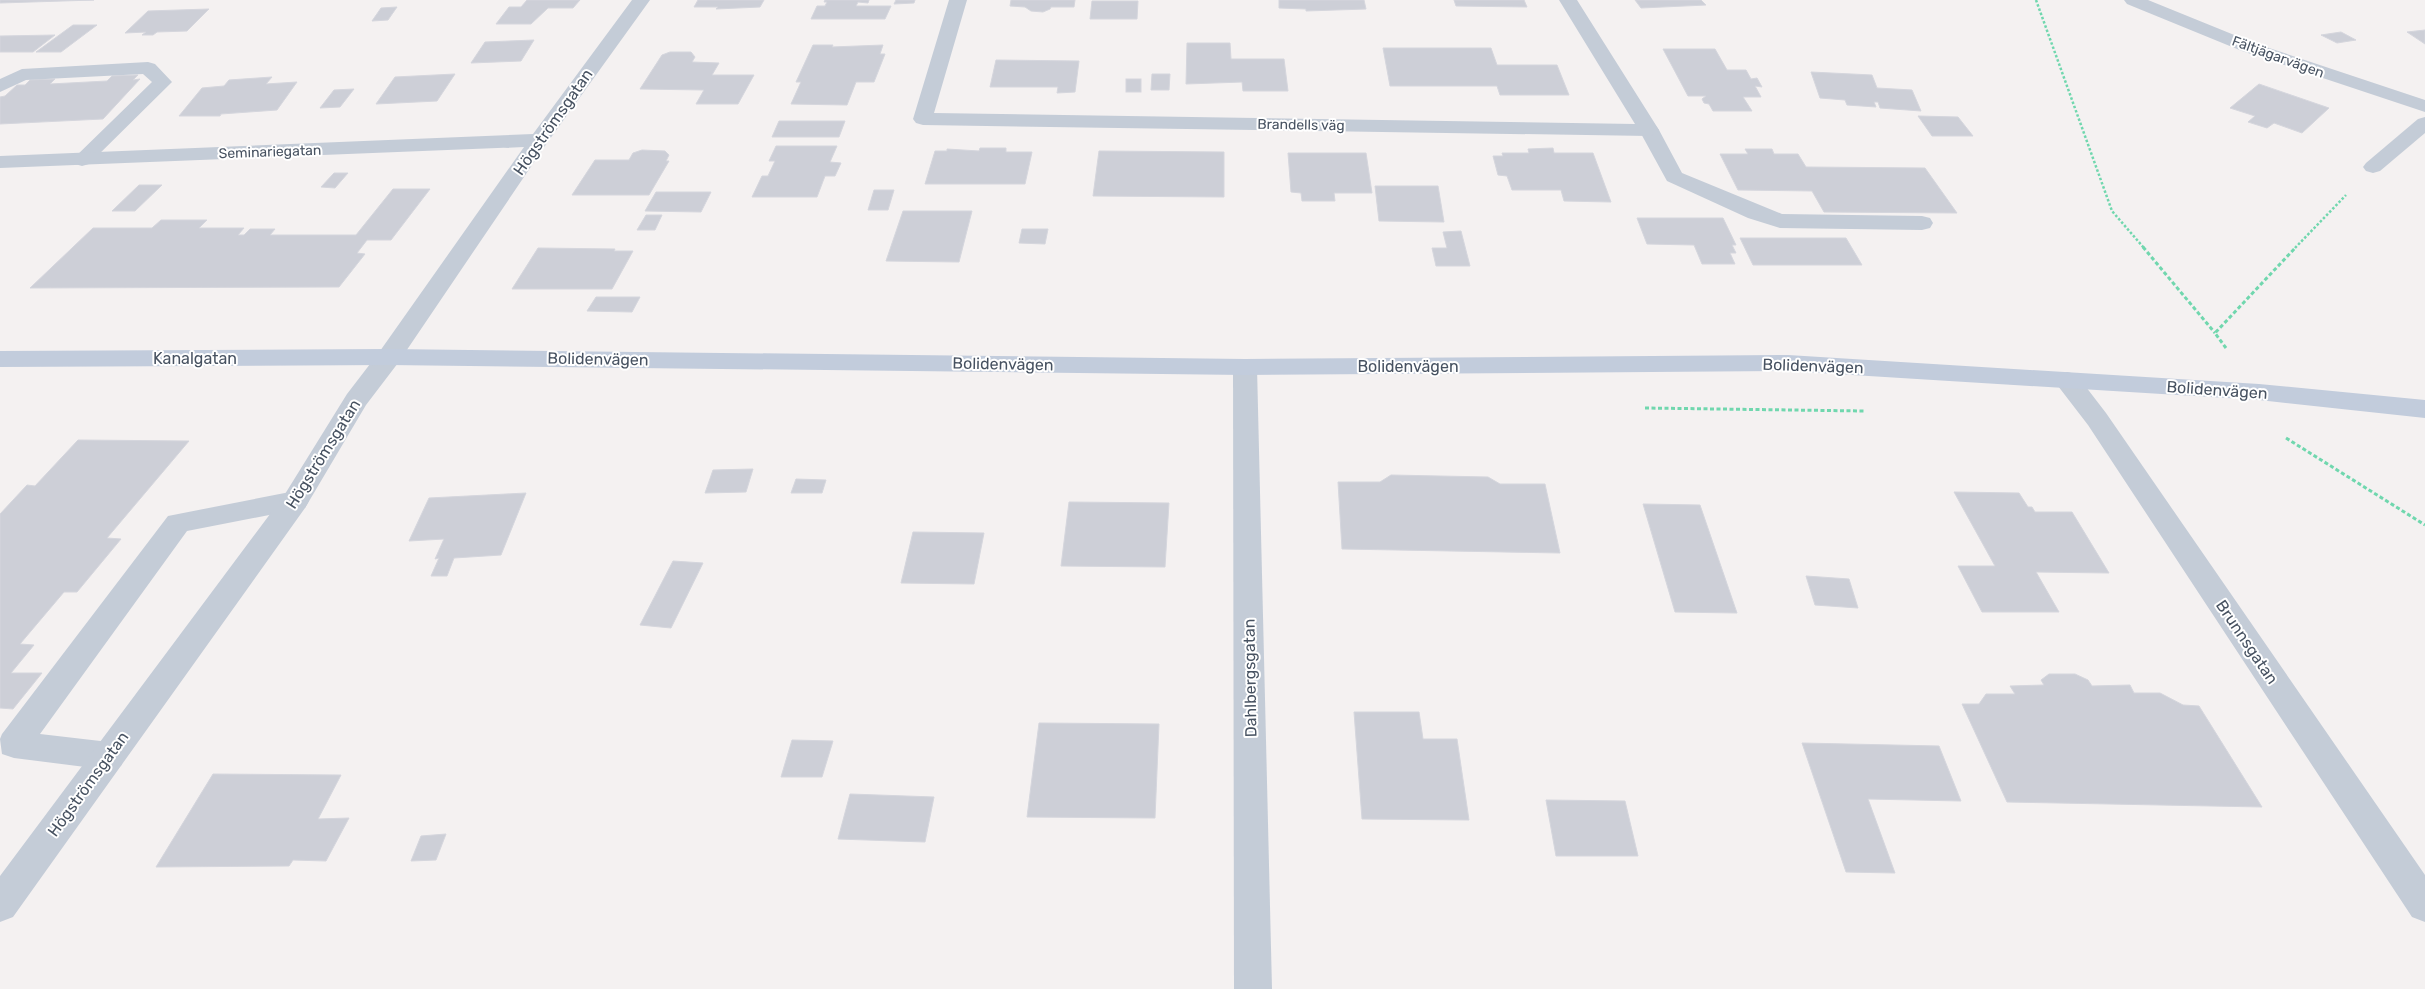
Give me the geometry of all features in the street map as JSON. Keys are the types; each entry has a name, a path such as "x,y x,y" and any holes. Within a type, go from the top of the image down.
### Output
{"main road":[{"name":"Kanalgatan","path":"0,359 389,357"},
{"name":"Bolidenvägen","path":"389,357 1245,367 1788,363 2259,392 2425,409"}],"street":[{"name":"Högströmsgatan","path":"0,905 296,501 356,400 389,357 540,140 641,0"},
{"name":"Brandells väg","path":"958,0 923,119 1649,130"},
{"path":"1568,0 1649,130 1674,177 1756,213 1780,220 1922,223"},
{"name":"Fältjägarvägen","path":"2133,0 2248,47 2425,106"},
{"path":"0,86 22,75 148,68 163,82 82,160"},
{"path":"2373,167 2425,123"},
{"name":"Seminariegatan","path":"0,162 540,140"},
{"name":"Dahlbergsgatan","path":"1245,367 1253,989"},
{"name":"Brunnsgatan","path":"2067,380 2097,419 2425,905"},
{"path":"109,756 14,744 178,523 296,501"}],"path":[{"path":"2036,0 2112,211 2215,333"}],"building":[{"path":"0,0 94,0 0,3"},
{"path":"527,0 580,0 573,8 548,8 531,24 496,24 509,7 521,7"},
{"path":"698,0 764,0 760,7 716,9 718,7 694,7"},
{"path":"825,0 869,0 868,3 858,2 856,6 891,6 885,19 811,19 817,6 825,6 827,2 824,2"},
{"path":"896,0 915,0 914,3 894,4"},
{"path":"1011,0 1075,0 1074,7 1051,7 1043,12 1031,11 1025,7 1010,6"},
{"path":"1279,0 1364,0 1366,9 1306,11 1306,9 1279,8"},
{"path":"1454,0 1524,0 1527,7 1456,6"},
{"path":"1635,0 1701,0 1706,5 1641,8"},
{"path":"1092,1 1138,1 1137,19 1090,19"},
{"path":"397,7 388,20 372,21 381,8"},
{"path":"209,9 187,31 157,32 153,35 142,35 146,32 125,33 148,11"},
{"path":"73,25 97,25 61,52 36,52"},
{"path":"2425,30 2425,44 2407,32"},
{"path":"2341,32 2356,40 2337,43 2321,35"},
{"path":"55,35 33,52 0,52 0,36"},
{"path":"534,40 521,61 471,63 485,42"},
{"path":"1187,43 1230,43 1231,59 1284,59 1288,91 1243,91 1242,82 1186,84"},
{"path":"813,45 833,45 832,47 883,45 880,54 885,54 874,82 856,82 847,105 791,104 801,82 796,82"},
{"path":"1383,48 1491,48 1497,65 1557,65 1569,95 1500,95 1497,86 1390,86"},
{"path":"1663,49 1715,49 1727,70 1746,70 1751,79 1757,78 1762,87 1755,86 1761,97 1743,97 1752,111 1713,111 1709,104 1704,103 1702,99 1706,96 1688,96"},
{"path":"670,52 691,52 695,57 692,62 719,63 712,75 754,75 738,104 696,104 704,90 640,89 662,55"},
{"path":"996,60 1079,61 1075,92 1057,93 1058,87 990,87"},
{"path":"1811,72 1872,75 1877,88 1912,90 1921,111 1880,108 1878,102 1874,102 1876,107 1847,105 1845,100 1820,98"},
{"path":"455,74 437,101 376,104 395,77"},
{"path":"1152,74 1170,74 1169,90 1151,90"},
{"path":"138,75 133,80 140,79 103,119 0,124 0,97 5,96 17,85 25,85 30,80 55,79 50,84 107,81 112,76"},
{"path":"272,77 266,84 297,82 277,110 221,114 220,116 179,116 202,88 224,86 229,80"},
{"path":"1126,79 1141,79 1141,92 1126,92"},
{"path":"2259,84 2329,108 2302,133 2274,123 2267,128 2248,122 2255,116 2230,108"},
{"path":"354,89 340,107 320,108 334,90"},
{"path":"1918,116 1958,117 1973,136 1932,136"},
{"path":"779,121 845,121 839,137 772,137"},
{"path":"776,146 837,146 830,162 841,163 835,176 825,176 817,197 752,197 762,176 768,176 775,161 769,161"},
{"path":"980,148 1006,148 1006,152 1032,152 1025,184 925,184 935,151 947,151 947,149 979,151"},
{"path":"1553,148 1554,153 1593,153 1611,202 1564,201 1561,190 1512,190 1507,176 1498,175 1493,156 1503,156 1502,153 1529,153 1528,149"},
{"path":"1745,149 1772,149 1774,154 1798,154 1806,167 1925,168 1957,213 1824,212 1812,191 1738,190 1720,154 1748,154"},
{"path":"642,150 665,151 669,155 666,161 669,161 649,195 572,195 595,160 629,160 633,153"},
{"path":"1099,151 1224,152 1224,197 1093,196"},
{"path":"1288,153 1366,153 1372,193 1334,193 1335,201 1302,201 1301,193 1291,192"},
{"path":"334,173 348,173 335,188 321,187"},
{"path":"139,185 162,185 135,211 112,211"},
{"path":"1375,186 1438,186 1444,222 1379,221"},
{"path":"393,189 430,189 391,240 367,240 357,253 365,254 339,287 30,288 93,228 152,228 161,220 207,220 199,228 244,228 238,235 244,235 250,229 275,229 270,235 356,235"},
{"path":"874,190 894,190 888,210 868,210"},
{"path":"656,192 711,192 701,212 645,211"},
{"path":"903,211 972,211 959,262 886,261"},
{"path":"646,215 662,215 655,230 637,230"},
{"path":"1637,218 1723,218 1736,245 1732,245 1736,253 1730,253 1735,264 1702,264 1694,245 1647,244"},
{"path":"1022,229 1048,229 1045,244 1019,243"},
{"path":"1461,231 1470,266 1436,266 1432,248 1447,248 1443,232"},
{"path":"1740,238 1846,238 1862,265 1753,265"},
{"path":"538,248 633,251 612,289 512,289"},
{"path":"596,297 640,297 632,312 587,311"},
{"path":"78,440 189,441 107,538 121,539 77,592 64,592 20,644 34,645 11,673 42,673 13,709 0,708 0,514 27,485 35,486"},
{"path":"753,469 746,492 705,493 713,470"},
{"path":"1391,475 1488,477 1500,484 1545,484 1560,553 1342,549 1338,482 1380,482"},
{"path":"796,479 826,480 822,493 791,493"},
{"path":"1954,492 2019,493 2028,507 2032,507 2035,512 2072,512 2109,573 2036,572 2059,612 1982,612 1958,566 1995,566"},
{"path":"526,493 501,555 454,558 447,576 431,576 439,558 435,559 444,539 409,541 429,498"},
{"path":"1069,502 1169,503 1165,567 1061,566"},
{"path":"1643,504 1700,505 1737,613 1675,612"},
{"path":"913,532 984,533 974,584 901,583"},
{"path":"673,561 703,563 671,628 640,625"},
{"path":"1806,576 1849,579 1858,608 1815,605"},
{"path":"2049,674 2075,674 2088,680 2092,686 2130,685 2134,693 2160,693 2183,705 2199,706 2262,807 2007,802 1962,704 1979,704 1986,694 2015,694 2010,686 2044,685 2041,680"},
{"path":"1354,712 1419,712 1423,739 1457,739 1469,820 1362,819"},
{"path":"1039,723 1159,724 1155,818 1027,817"},
{"path":"792,740 833,741 822,777 781,777"},
{"path":"1802,743 1939,746 1961,801 1868,799 1895,873 1846,872"},
{"path":"213,774 341,775 318,819 349,818 326,861 293,860 289,866 156,867"},
{"path":"850,794 934,797 925,842 838,839"},
{"path":"1546,800 1625,801 1638,856 1556,856"},
{"path":"446,834 436,860 411,861 421,836"}]}
